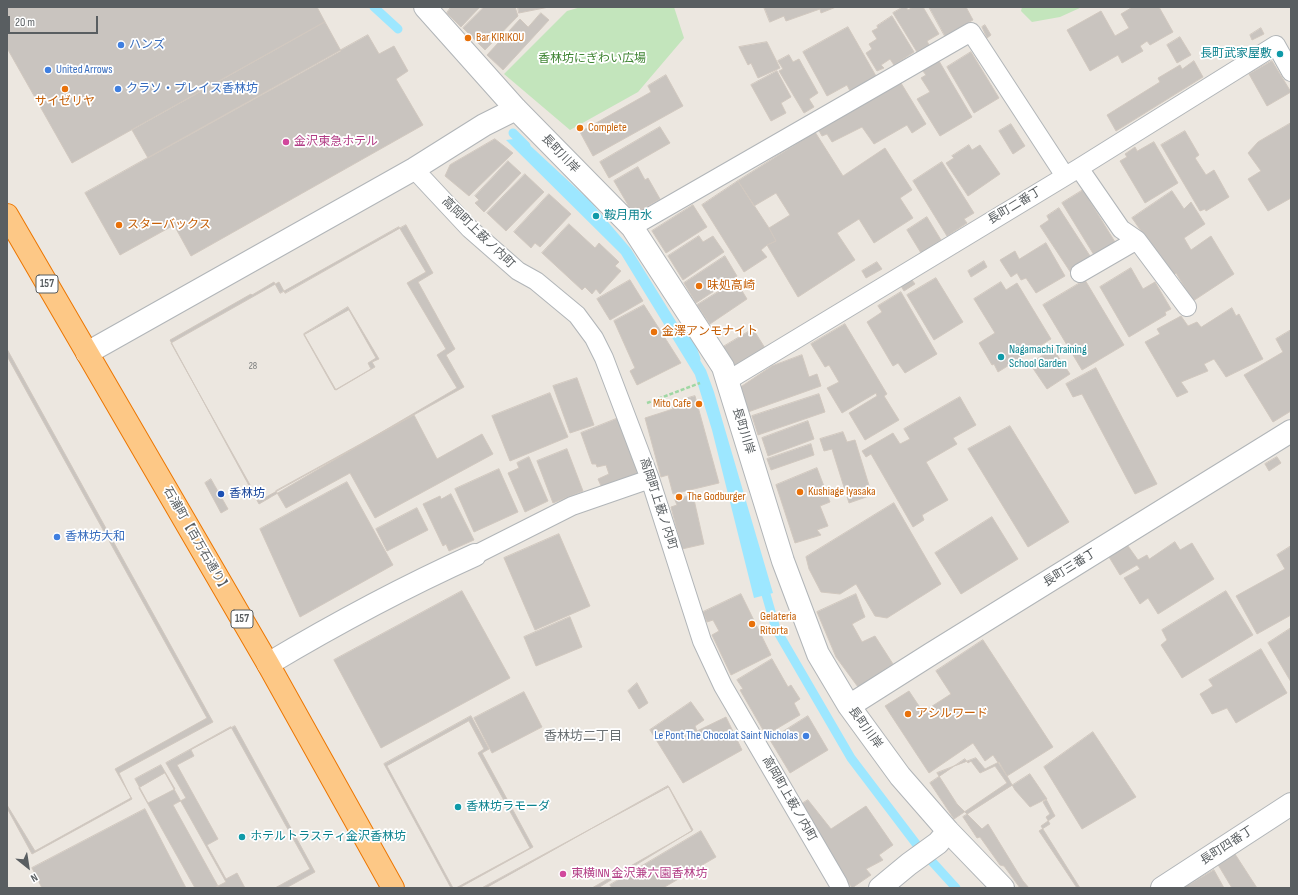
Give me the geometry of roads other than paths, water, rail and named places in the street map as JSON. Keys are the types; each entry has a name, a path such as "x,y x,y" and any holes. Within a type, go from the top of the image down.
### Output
{"highway":[{"name":"石浦町【百万石通り】","path":"7,215 268,664 393,888"}],"street":[{"name":"長町川岸","path":"430,10 511,111 632,227 723,367 783,561 818,654 849,706 943,837 1003,888"},
{"path":"87,353 414,169 484,125 511,111"},
{"name":"長町三番丁","path":"849,706 1291,431"},
{"path":"268,664 305,642 420,581 475,554"},
{"name":"長町四番丁","path":"1162,888 1291,804"},
{"path":"880,888 943,837"}],"lane":[{"path":"632,227 971,32 1072,172 1121,229 1137,240 1187,307"},
{"name":"長町二番丁","path":"726,378 1072,172 1276,46 1291,72"},
{"name":"高岡町上薮ノ内町","path":"414,169 470,229 518,271 536,281 577,315 594,338 604,358 650,479 702,641 723,686 840,888"},
{"path":"1080,273 1137,240"},
{"path":"475,554 572,506 650,479"}],"water":[{"path":"522,138 590,201 631,249 706,370 714,392 773,593 754,598 712,430 695,375 621,254 506,140"}],"waterway":[{"path":"374,7 398,29"},
{"path":"513,133 526,146"},
{"path":"680,330 691,345 696,359"},
{"path":"763,584 776,629 851,758 917,845 956,888"}],"place":[{"name":"Bar KIRIKOU","path":"468,38"},
{"name":"ハンズ","path":"121,45"},
{"name":"長町武家屋敷","path":"1280,54"},
{"name":"United Arrows","path":"48,70"},
{"name":"サイゼリヤ","path":"65,89"},
{"name":"クラソ・プレイス香林坊","path":"118,89"},
{"name":"Complete","path":"580,128"},
{"name":"金沢東急ホテル","path":"286,142"},
{"name":"鞍月用水","path":"596,216"},
{"name":"スターバックス","path":"119,225"},
{"name":"味処高崎","path":"699,286"},
{"name":"金澤アンモナイト","path":"654,332"},
{"name":"Nagamachi Training School Garden","path":"1001,357"},
{"name":"Mito Cafe","path":"699,404"},
{"name":"Kushiage Iyasaka","path":"800,492"},
{"name":"香林坊","path":"221,494"},
{"name":"The Godburger","path":"679,497"},
{"name":"香林坊大和","path":"57,537"},
{"name":"Gelateria Ritorta","path":"752,624"},
{"name":"アシルワード","path":"908,714"},
{"name":"Le Pont The Chocolat Saint Nicholas","path":"806,736"},
{"name":"香林坊ラモーダ","path":"458,807"},
{"name":"ホテルトラスティ金沢香林坊","path":"242,837"},
{"name":"東横INN 金沢兼六園香林坊","path":"563,874"}],"district":[{"name":"香林坊二丁目","path":"583,737"}],"park label":[{"name":"香林坊にぎわい広場","path":"592,59"}]}
